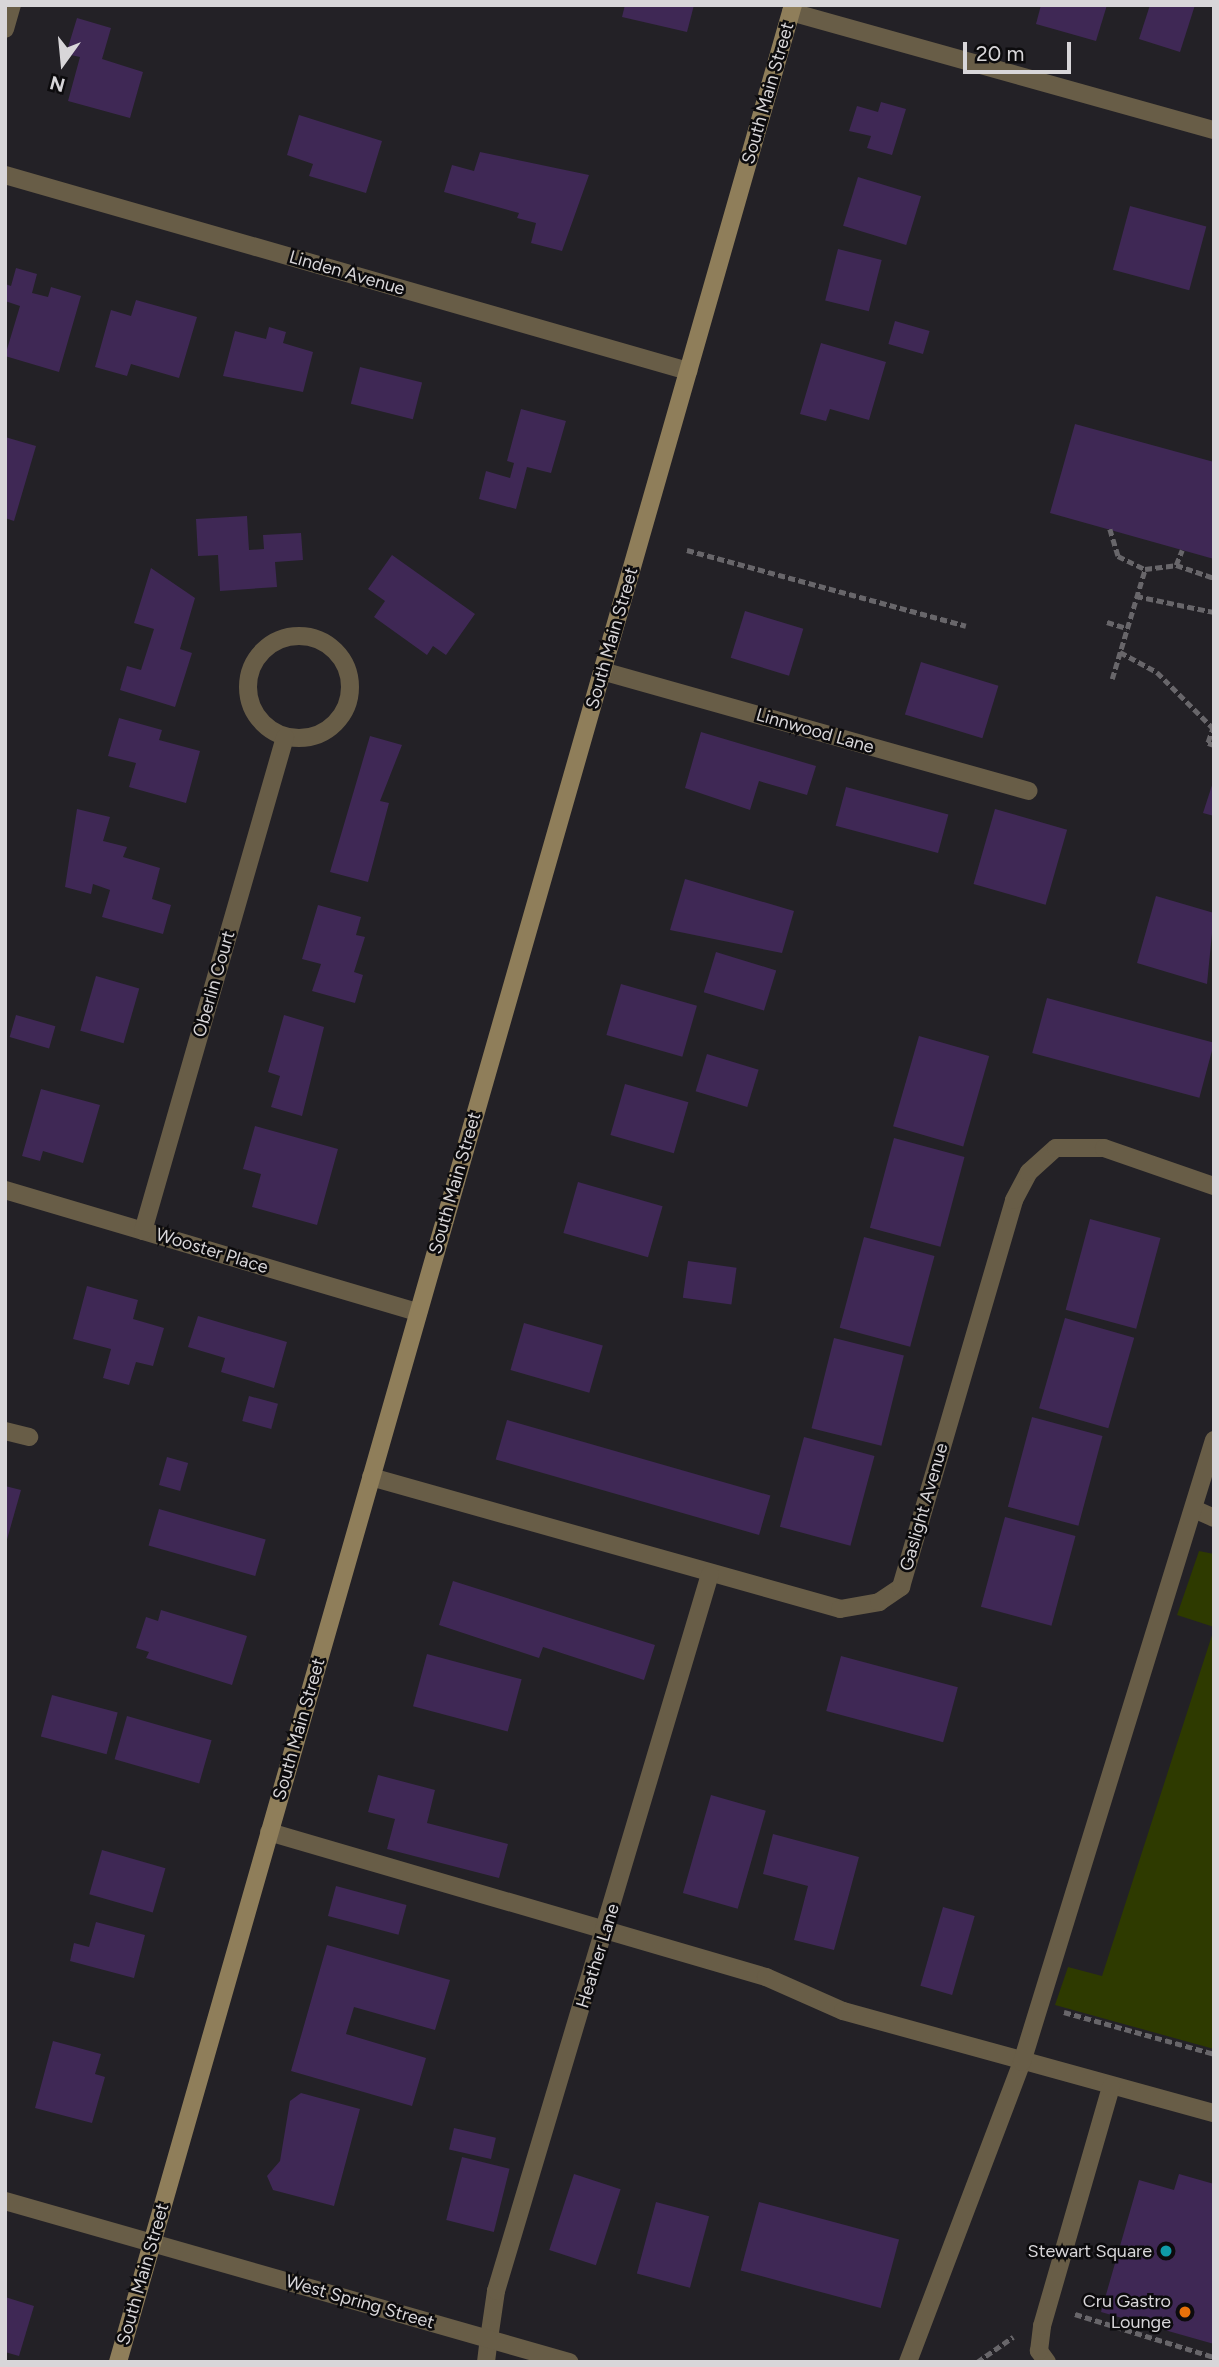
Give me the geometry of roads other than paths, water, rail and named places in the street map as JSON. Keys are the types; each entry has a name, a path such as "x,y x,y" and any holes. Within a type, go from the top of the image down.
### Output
{"main road":[{"name":"South Main Street","path":"118,2362 792,9"}],"street":[{"path":"5,29 12,5"},
{"path":"792,9 1213,130"},
{"name":"Linden Avenue","path":"5,175 688,371"},
{"path":"308,637 337,653 348,675 348,699 331,726 318,735 285,737 257,717 247,684 261,653 274,642 308,637"},
{"name":"Linnwood Lane","path":"602,671 1028,791"},
{"name":"Oberlin Court","path":"143,1231 285,737"},
{"name":"Gaslight Avenue","path":"371,1477 840,1609 879,1602 901,1587 1014,1200 1029,1172 1056,1147 1104,1148 1214,1186"},
{"name":"Wooster Place","path":"5,1190 418,1312"},
{"path":"5,1431 29,1437"},
{"path":"908,2362 1022,2062 1214,1440"},
{"path":"1194,1508 1214,1518"},
{"name":"Heather Lane","path":"486,2362 496,2291 606,1931 710,1574"},
{"path":"269,1832 606,1931 1022,2062 1214,2113"},
{"path":"1047,2362 1039,2351 1042,2326 1111,2087"},
{"name":"West Spring Street","path":"5,2201 569,2362"}],"place":[{"name":"Stewart Square","path":"1166,2251"},
{"name":"Cru Gastro Lounge","path":"1185,2312"}]}
